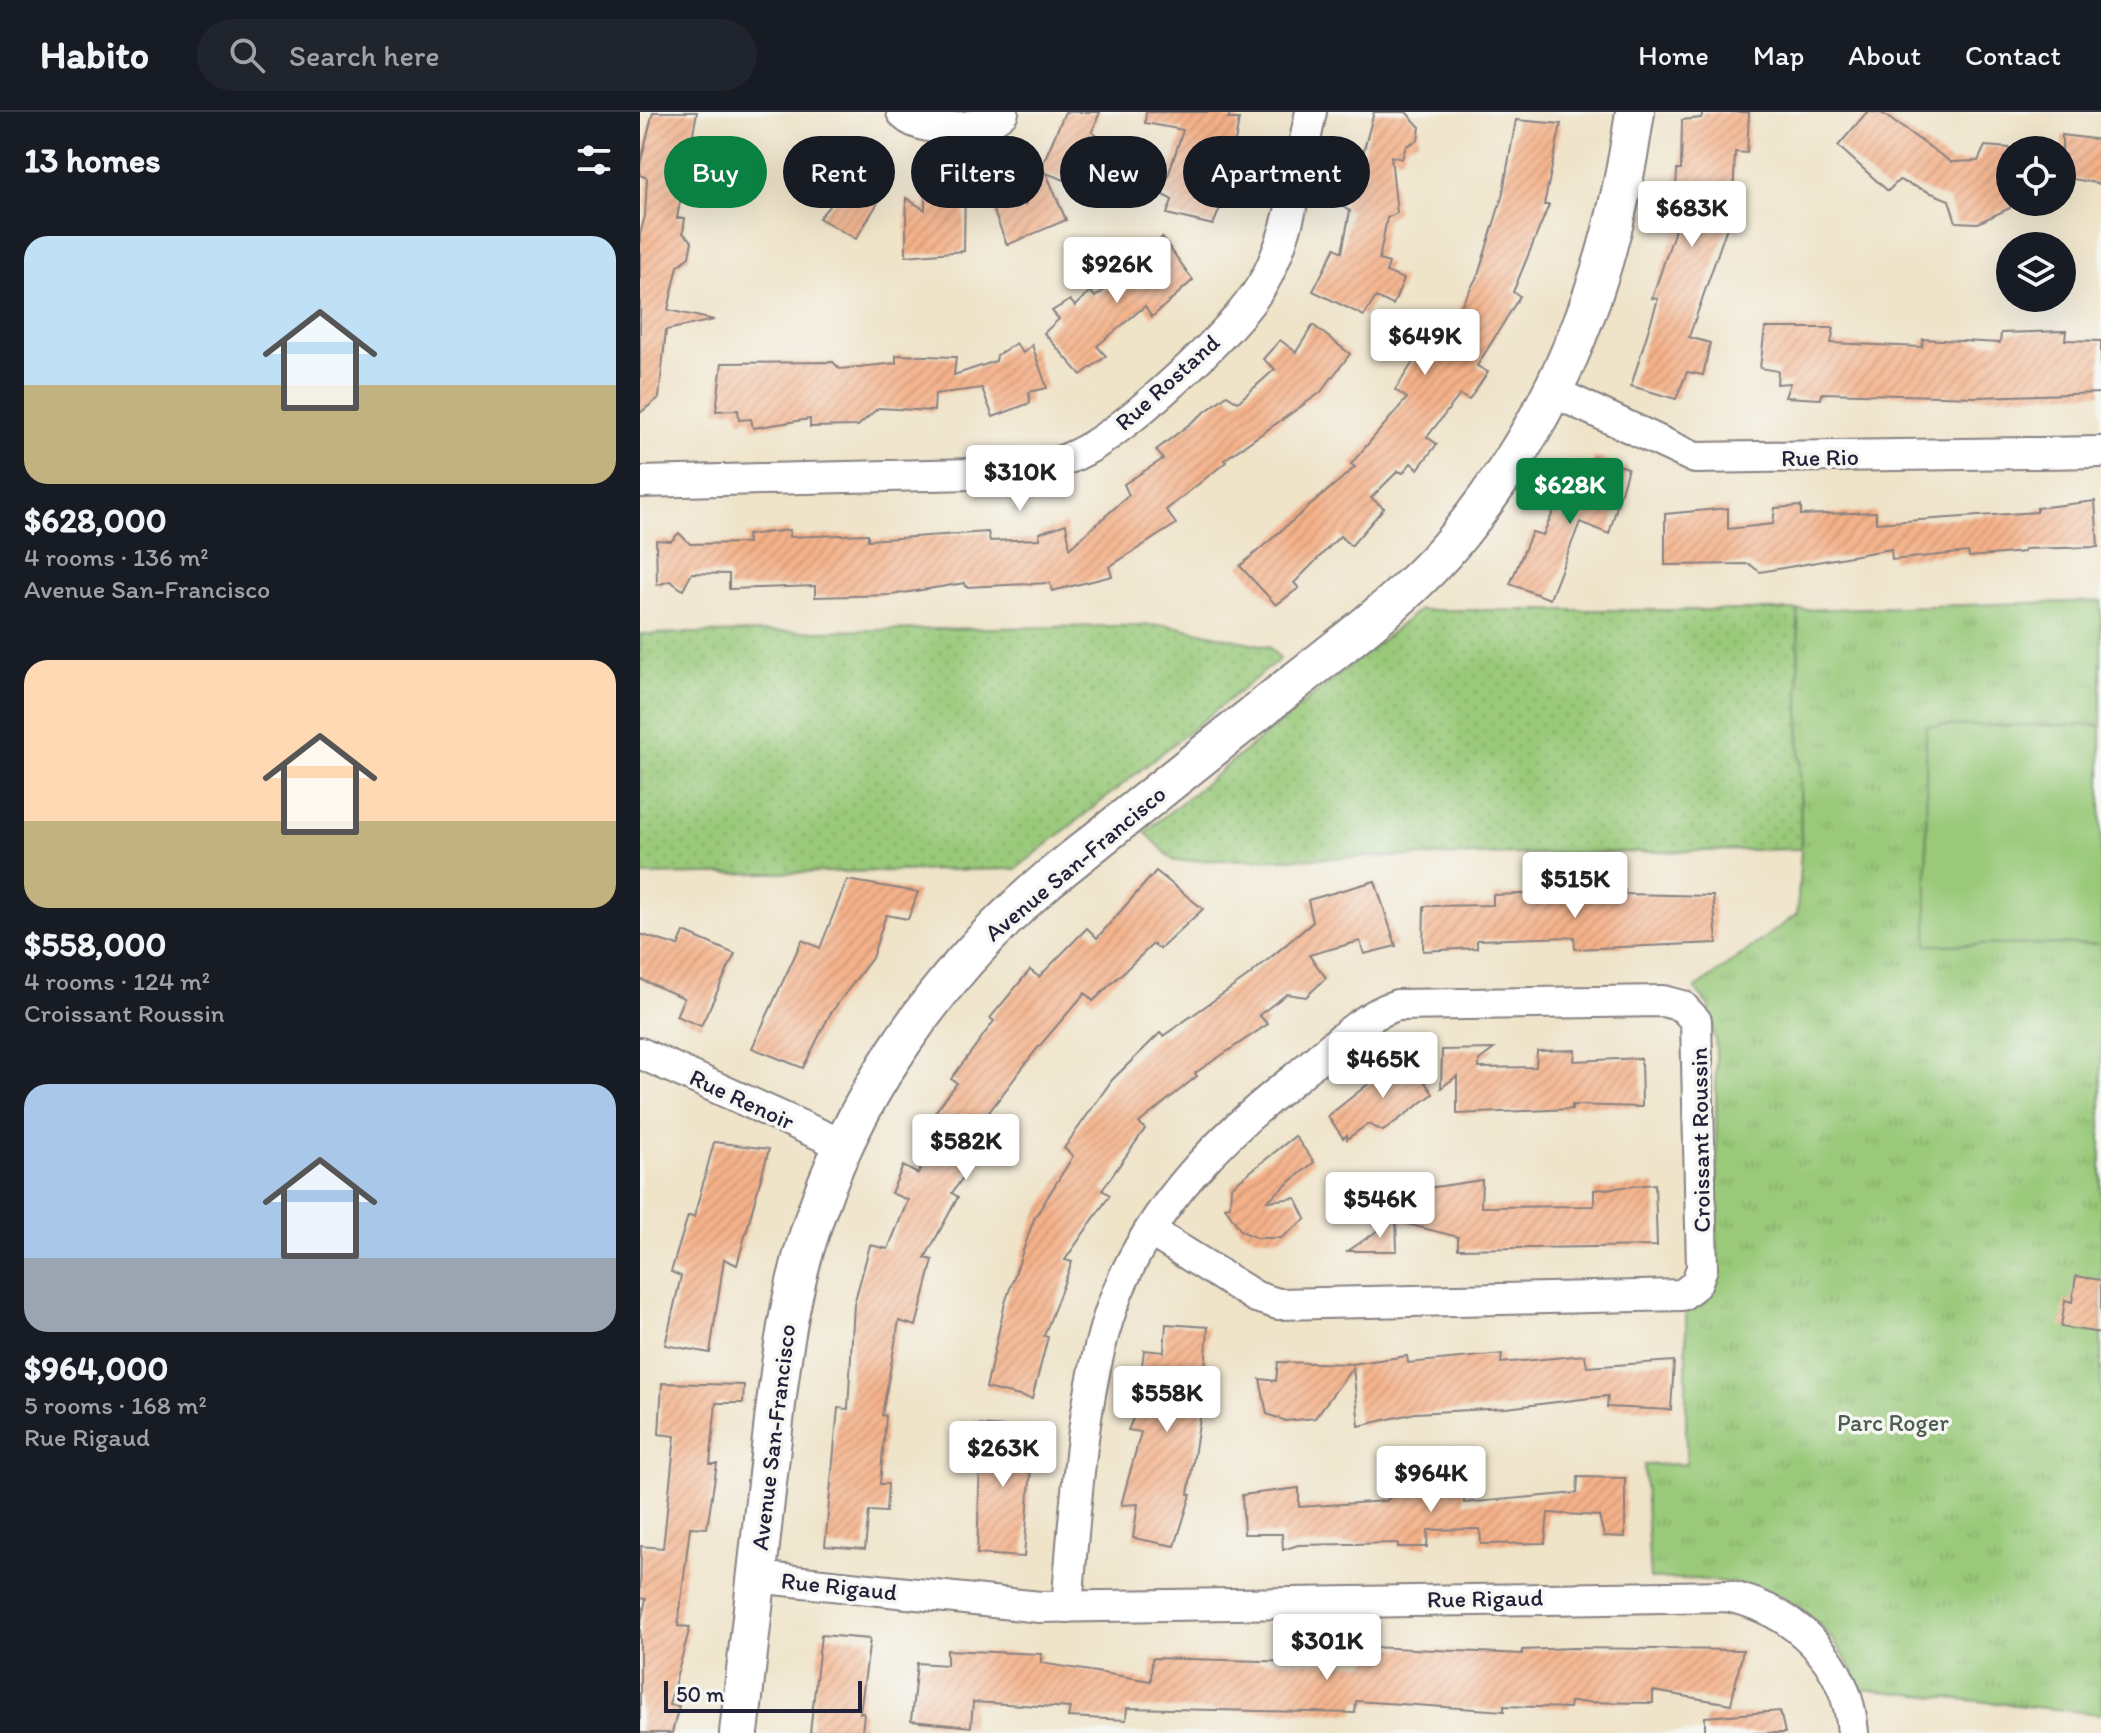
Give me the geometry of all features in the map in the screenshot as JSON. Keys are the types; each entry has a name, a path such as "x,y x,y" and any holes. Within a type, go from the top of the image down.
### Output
{"street":[{"path":"902,112 914,124 927,127 985,125 1003,112"},
{"name":"Rue Rostand","path":"640,482 1014,473 1056,463 1095,445 1145,405 1232,324 1258,292 1283,231 1311,112"},
{"name":"Avenue San-Francisco","path":"739,1733 785,1330 807,1241 843,1145 893,1055 934,997 976,948 1050,878 1413,585 1457,537 1496,484 1554,392 1585,318 1610,245 1635,112"},
{"name":"Rue Rio","path":"1554,392 1695,458 2101,452"},
{"name":"Croissant Roussin","path":"1067,1607 1094,1373 1118,1291 1150,1231 1177,1192 1222,1140 1266,1100 1385,1009 1414,1004 1663,1001 1682,1006 1696,1021 1702,1268 1696,1284 1682,1295 1278,1304 1256,1297 1150,1231"},
{"name":"Rue Renoir","path":"640,1053 843,1145"},
{"name":"Rue Rigaud","path":"756,1577 1067,1607 1727,1596 1748,1600 1779,1614 1812,1640 1825,1655 1844,1691 1853,1733"}],"green space":[{"name":"Parc Roger","path":"2101,601 2101,1714 1862,1689 1844,1655 1823,1629 1801,1610 1776,1596 1719,1581 1650,1579 1644,1465 1686,1464 1686,1312 1706,1302 1717,1282 1716,1047 1710,1008 1695,989 1797,914 1801,849 1798,610"},
{"path":"1419,610 1798,610 1801,849 1174,861 1145,832"},
{"path":"1168,625 1269,647 1280,659 1016,869 640,875 640,634"},
{"path":"2101,725 2101,944 1927,945 1926,726"}],"building":[{"path":"653,112 697,112 692,136 664,136 664,208 679,208 677,218 685,218 683,233 692,241 689,257 678,266 668,310 714,320 666,330 659,398 640,413 640,234 645,216 647,178 640,175"},
{"path":"1065,112 1100,112 1092,132 1097,136 1060,136 1060,178 1046,173 1066,220 1007,245 992,208 1044,208 1044,161"},
{"path":"1146,112 1231,112 1228,119 1239,119 1236,136 1183,136 1183,208 1220,208 1213,225 1167,214 1172,200 1167,197 1167,179 1183,130 1145,123"},
{"path":"1374,112 1406,112 1420,127 1418,140 1406,146 1402,159 1391,156 1397,213 1387,218 1379,260 1389,263 1386,272 1404,279 1393,305 1376,297 1364,316 1313,291 1335,248 1342,252 1350,211 1345,208 1370,208 1370,136 1368,136"},
{"path":"1703,112 1749,112 1747,153 1735,152 1732,227 1727,227 1689,337 1710,343 1703,375 1687,372 1676,399 1631,386 1658,299 1652,298 1674,233 1677,170 1681,170 1682,120 1701,118"},
{"path":"1867,112 1880,112 1951,162 1978,161 1985,146 1996,147 1996,215 1978,223 1956,222 1949,200 1899,180 1888,191 1838,146"},
{"path":"1516,120 1561,124 1544,205 1549,205 1513,292 1520,296 1477,366 1488,372 1469,400 1460,395 1427,437 1437,444 1418,469 1411,463 1403,473 1398,471 1371,498 1384,508 1351,546 1340,536 1294,583 1299,588 1276,605 1240,566 1355,467 1351,464 1407,398 1395,390 1428,339 1439,345 1478,275 1502,197"},
{"path":"2076,137 2101,140 2101,184 2076,180"},
{"path":"906,198 911,201 911,208 965,208 964,251 906,256"},
{"path":"827,208 875,208 856,239 819,218"},
{"path":"1162,237 1193,280 1152,317 1145,306 1097,346 1106,356 1081,375 1044,333 1059,319 1052,311 1070,300 1075,306 1090,291 1095,297 1128,273 1122,264 1136,249 1153,250"},
{"path":"1313,325 1350,354 1320,393 1224,460 1226,462 1166,510 1176,524 1109,567 1112,576 1052,591 1050,583 966,587 965,583 891,595 815,597 815,586 729,589 729,574 692,573 683,590 670,581 657,585 656,540 671,541 679,533 690,544 748,543 747,535 790,530 789,537 868,534 868,540 988,532 990,541 1040,539 1039,533 1066,524 1070,548 1129,495 1124,484 1163,459 1156,450 1227,395 1238,402 1275,369 1263,359 1280,340 1296,352"},
{"path":"1765,328 1834,328 1831,343 1922,347 1923,339 2000,343 2001,333 2066,331 2065,340 2101,341 2101,393 1978,397 1822,393 1821,399 1785,397 1790,383 1777,384 1778,371 1760,368"},
{"path":"1016,343 1023,353 1032,345 1047,388 1029,392 1030,403 993,417 982,388 935,394 934,411 878,408 858,426 810,427 810,419 753,428 751,419 739,420 738,410 716,411 722,363 833,362 840,369 896,363 896,355 956,357 954,375 996,361 997,355"},
{"path":"1594,457 1628,468 1609,534 1580,522 1550,599 1510,584 1532,532 1543,535 1568,478 1585,485"},
{"path":"2095,501 2098,547 2024,549 2024,552 1969,557 1968,552 1892,560 1891,549 1760,572 1749,564 1665,565 1665,514 1728,508 1728,529 1773,524 1775,508 1801,506 1801,515 1876,512 1876,523 2037,512 2037,508"},
{"path":"1156,871 1203,909 1160,949 1153,944 1093,1001 1085,993 1036,1050 980,1124 994,1133 952,1193 958,1197 925,1258 933,1260 916,1326 899,1321 882,1415 886,1416 880,1484 888,1484 886,1512 869,1511 865,1549 825,1546 838,1408 848,1409 854,1304 870,1245 888,1249 908,1200 891,1193 903,1166 918,1174 938,1129 927,1123 957,1083 951,1079 994,1021 990,1018 1030,970 1039,977 1087,928 1097,938"},
{"path":"847,880 918,892 908,919 886,915 872,958 830,1014 803,1068 752,1048 802,940 820,948"},
{"path":"1375,881 1396,946 1364,954 1360,941 1309,955 1326,978 1306,997 1287,994 1259,1015 1268,1024 1195,1073 1197,1076 1139,1123 1145,1129 1102,1190 1110,1195 1065,1260 1072,1262 1044,1336 1048,1337 1032,1399 986,1388 1005,1303 1034,1219 1073,1156 1064,1148 1112,1080 1160,1033 1163,1036 1247,977 1313,922 1308,900"},
{"path":"1625,890 1625,894 1713,896 1717,943 1575,949 1574,937 1477,940 1477,948 1423,951 1424,906 1493,905 1493,895"},
{"path":"684,932 735,954 701,1026 676,1016 684,998 640,979 640,934 678,946"},
{"path":"1494,1049 1479,1060 1479,1068 1536,1067 1537,1051 1575,1050 1574,1061 1641,1058 1642,1107 1572,1105 1572,1109 1457,1114 1457,1076 1441,1088 1442,1050"},
{"path":"1406,1054 1433,1094 1383,1131 1368,1124 1347,1139 1347,1135 1343,1138 1328,1116"},
{"path":"1295,1136 1314,1162 1267,1201 1296,1198 1306,1219 1281,1238 1257,1238 1241,1231 1225,1207 1230,1206 1231,1187"},
{"path":"714,1142 769,1149 737,1265 724,1259 710,1353 665,1345 681,1276 671,1272 688,1216 694,1217"},
{"path":"1482,1180 1481,1207 1594,1206 1594,1190 1655,1184 1657,1246 1458,1249 1458,1237 1399,1222 1381,1195"},
{"path":"1396,1218 1397,1251 1348,1251"},
{"path":"2076,1276 2101,1280 2101,1333 2061,1327 2065,1300 2072,1302"},
{"path":"1166,1324 1208,1327 1203,1399 1188,1494 1191,1495 1175,1546 1133,1538 1138,1504 1121,1505 1141,1432 1128,1430 1148,1384 1140,1382 1144,1350 1164,1352"},
{"path":"1502,1354 1501,1363 1585,1355 1587,1367 1674,1361 1671,1410 1607,1407 1608,1396 1506,1408 1415,1413 1359,1426 1353,1367 1315,1418 1286,1421 1267,1414 1260,1379 1276,1381 1278,1362 1352,1364 1407,1356 1408,1363"},
{"path":"662,1383 744,1385 743,1403 716,1403 710,1464 717,1464 707,1528 690,1527 678,1626 690,1627 669,1705 679,1706 672,1733 640,1733 640,1627 646,1599 640,1598 641,1546 663,1548 675,1436 659,1434"},
{"path":"976,1425 1034,1429 1024,1557 977,1554 980,1463 974,1462"},
{"path":"1422,1469 1464,1469 1464,1503 1577,1493 1578,1477 1625,1478 1625,1537 1604,1536 1599,1516 1548,1513 1545,1543 1481,1544 1480,1529 1428,1530 1427,1547 1398,1547 1398,1543 1298,1545 1283,1550 1282,1534 1244,1534 1242,1495 1299,1488 1299,1507 1386,1501"},
{"path":"821,1635 870,1639 860,1713 864,1713 862,1733 810,1733"},
{"path":"1369,1647 1522,1654 1522,1650 1573,1648 1743,1650 1731,1704 1653,1691 1653,1703 1570,1702 1569,1708 1504,1706 1504,1711 1356,1701 1355,1713 1127,1708 1126,1720 1068,1717 1070,1708 973,1702 971,1727 911,1721 917,1663 947,1665 947,1650 1041,1654 1041,1663 1151,1681 1152,1658 1368,1664"},
{"path":"1780,1711 1785,1733 1705,1733 1705,1717"}]}
